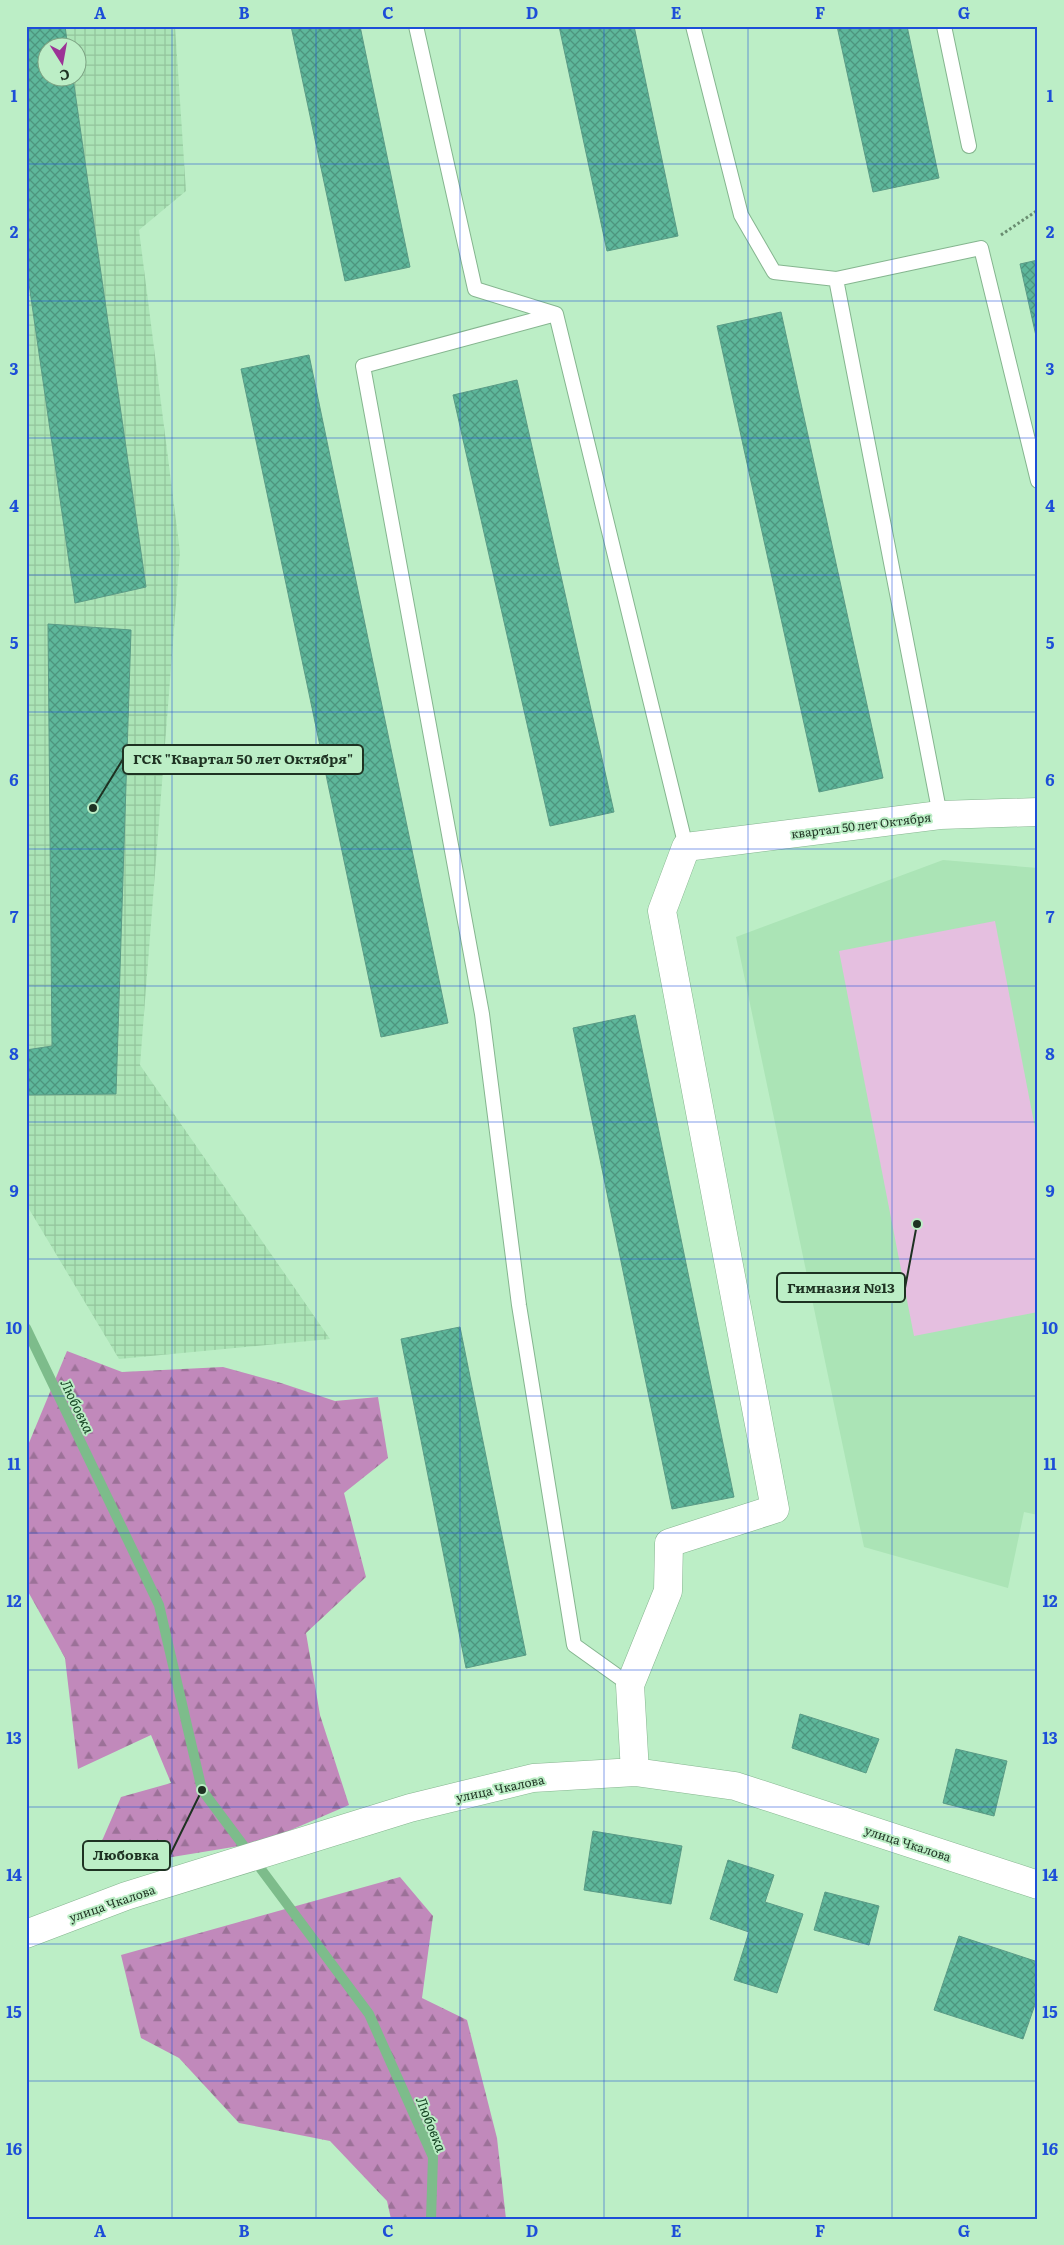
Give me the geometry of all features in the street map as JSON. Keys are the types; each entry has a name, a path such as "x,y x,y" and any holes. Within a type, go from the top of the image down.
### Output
{"street":[{"name":"квартал 50 лет Октября","path":"686,847 940,815 1038,812"},
{"path":"635,1772 630,1684 668,1592 669,1543 775,1509 662,911 686,847"},
{"name":"улица Чкалова","path":"26,1934 126,1896 410,1808 533,1778 635,1772 735,1786 1038,1885"}],"lane":[{"path":"416,26 475,290 556,314"},
{"path":"693,26 741,216 774,272 836,279 981,248 1038,481"},
{"path":"944,26 969,146"},
{"path":"836,279 940,815"},
{"path":"556,314 686,847"},
{"path":"556,314 363,366 482,1014 519,1305 574,1645 630,1684"}],"path":[{"path":"981,248 1038,210"}],"shaded area":[{"path":"26,26 175,26 186,191 139,230 180,552 140,1065 330,1339 119,1359 26,1204"},
{"path":"943,860 1038,868 1038,1515 1024,1512 1008,1588 864,1547 736,937"},
{"path":"995,921 1038,1143 1038,1312 914,1336 839,951"}],"green space":[{"path":"67,1351 122,1372 223,1367 281,1383 335,1401 378,1397 388,1458 344,1493 366,1577 306,1633 320,1715 349,1805 263,1842 154,1860 101,1843 121,1797 171,1783 151,1735 78,1769 65,1658 26,1588 26,1450"},
{"path":"400,1877 433,1916 422,1998 467,2020 497,2138 506,2219 391,2219 387,2201 330,2141 239,2123 179,2058 141,2038 121,1955"}],"building":[{"path":"26,26 65,26 67,38 38,38 38,88 74,88 146,587 75,603 26,263"},
{"path":"291,26 360,26 410,267 345,281"},
{"path":"559,26 634,26 678,236 607,251"},
{"path":"837,26 907,26 939,178 873,192"},
{"path":"1038,260 1038,345 1020,264"},
{"path":"781,312 883,778 819,792 717,326"},
{"path":"309,355 448,1023 381,1037 241,369"},
{"path":"517,380 614,812 550,826 453,395"},
{"path":"48,624 131,630 116,1094 26,1095 26,1050 52,1046"},
{"path":"635,1015 734,1497 672,1509 573,1028"},
{"path":"460,1327 526,1655 466,1668 401,1339"},
{"path":"800,1714 879,1739 866,1773 792,1748"},
{"path":"956,1749 1007,1761 994,1816 943,1803"},
{"path":"593,1831 682,1846 671,1904 584,1890"},
{"path":"728,1860 774,1875 765,1902 803,1914 777,1993 734,1980 749,1932 710,1919"},
{"path":"825,1892 879,1906 869,1945 814,1930"},
{"path":"959,1936 1038,1962 1038,1996 1023,2039 934,2010"}],"waterway":[{"name":"Любовка","path":"26,1328 159,1605 202,1790 369,2014 433,2157 431,2219"}],"place":[{"name":"ГСК \"Квартал 50 лет Октября\"","path":"93,808"},
{"name":"Гимназия №13","path":"917,1224"},
{"name":"Любовка","path":"202,1790"}]}
